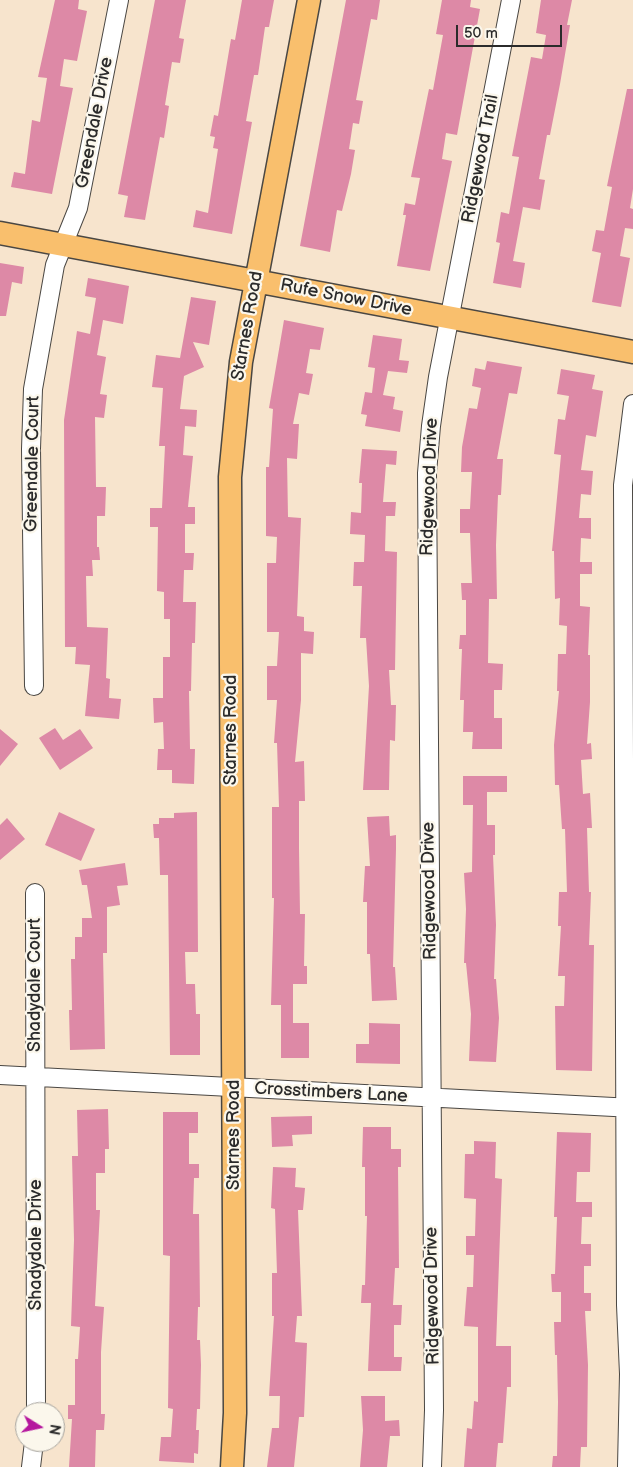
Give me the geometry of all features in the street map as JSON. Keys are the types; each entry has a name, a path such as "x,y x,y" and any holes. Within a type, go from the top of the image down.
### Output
{"main road":[{"name":"Starnes Road","path":"232,1467 235,1413 230,477 241,362 309,0"},
{"name":"Rufe Snow Drive","path":"0,233 633,352"}],"street":[{"name":"Greendale Drive","path":"63,245 78,208 119,0"},
{"name":"Ridgewood Trail","path":"450,318 511,0"},
{"name":"Greendale Court","path":"34,686 31,449 33,389 55,265 63,245"},
{"name":"Ridgewood Drive","path":"432,1467 434,1410 427,472 431,426 450,318"},
{"path":"627,1467 630,1107 623,485 633,404"},
{"name":"Shadydale Court","path":"35,892 36,1077"},
{"name":"Crosstimbers Lane","path":"0,1075 233,1089 630,1107"},
{"name":"Shadydale Drive","path":"36,1077 36,1402"},
{"path":"31,1467 33,1452"}],"building":[{"path":"55,0 79,0 78,9 87,11 77,61 64,59 60,86 73,88 52,194 11,187 14,172 25,174 32,120 40,122 47,78 38,77"},
{"path":"155,0 186,0 179,38 184,39 180,63 172,62 165,105 169,106 164,138 160,137 145,220 124,217 128,196 118,194"},
{"path":"242,0 274,0 269,27 265,27 258,75 254,75 246,121 252,122 232,234 193,227 196,210 208,213 218,149 213,148 215,137 210,136 214,115 218,116 231,39 235,40"},
{"path":"346,0 380,0 377,20 371,19 356,100 363,101 359,124 353,123 349,149 355,150 351,174 342,211 337,210 330,252 300,246"},
{"path":"442,0 471,0 470,7 480,9 457,135 446,133 442,159 452,161 430,271 397,266 406,215 403,215 405,203 415,205 420,178 411,177 429,89 433,90 443,35 436,34"},
{"path":"541,0 572,0 567,25 570,25 560,84 550,135 547,135 539,179 545,180 540,210 523,207 513,261 525,263 521,288 493,283 500,243 496,242 501,212 509,214 519,157 512,156 531,57 542,59 546,35 536,33"},
{"path":"627,89 633,89 633,189 630,208 633,209 633,229 625,228 620,256 630,258 621,307 592,302 601,253 592,251 596,230 604,231 612,187 607,186"},
{"path":"0,263 24,267 22,284 12,282 6,316 0,316"},
{"path":"88,278 129,286 123,324 103,320 97,355 106,357 100,394 107,395 104,418 95,417 96,487 106,487 105,516 97,516 97,547 99,547 100,560 92,560 93,576 86,576 87,627 108,628 106,678 110,679 109,698 121,699 119,719 85,716 90,665 75,664 76,647 65,647 64,420 77,331 90,334 96,298 85,296"},
{"path":"191,297 216,301 209,345 193,342 204,367 184,376 180,409 197,410 196,427 185,426 183,455 193,456 188,507 195,507 195,524 185,524 185,553 194,553 193,570 184,570 183,602 196,602 195,643 192,643 191,691 189,691 190,749 195,749 194,784 172,783 172,770 157,770 158,749 164,749 163,722 154,723 153,698 163,698 163,657 170,657 170,619 164,619 164,592 157,591 158,527 150,527 150,508 162,508 165,446 159,446 163,388 152,387 156,355 180,358"},
{"path":"284,320 324,328 320,350 310,349 306,373 313,374 309,395 299,393 293,424 299,424 297,459 287,458 288,517 301,518 297,616 304,617 304,631 314,632 313,654 301,653 301,700 295,762 304,761 305,801 299,801 299,848 300,914 305,914 304,966 307,966 307,984 293,984 293,1023 309,1023 309,1058 281,1058 281,1005 271,1005 274,898 272,898 272,807 279,807 277,743 274,743 277,700 267,700 267,666 277,666 279,632 267,632 267,563 276,563 277,537 266,536 266,467 269,467 273,409 269,408"},
{"path":"373,335 402,339 399,360 409,361 407,373 388,371 383,395 395,397 393,409 403,411 400,432 365,426 367,415 361,414 365,392 372,393 375,368 368,367"},
{"path":"487,361 522,367 517,394 509,393 497,459 503,459 501,495 498,495 496,545 497,599 489,599 488,663 503,664 502,690 494,690 494,718 502,718 502,749 472,749 473,732 463,732 464,700 460,700 462,649 459,649 460,635 466,635 466,600 462,600 461,583 472,583 470,533 460,533 460,509 470,509 472,472 461,472 462,447 469,408 477,409 481,388 472,386 475,368 485,370"},
{"path":"561,369 595,375 592,389 603,391 596,437 586,435 581,470 593,471 591,495 581,494 579,518 591,518 591,539 581,538 580,562 592,562 592,574 580,574 580,606 590,607 588,655 590,655 590,702 587,744 591,743 592,759 581,760 583,794 590,793 592,828 587,828 589,892 591,892 589,945 594,945 592,1071 556,1070 555,1006 564,1006 565,976 558,976 561,926 558,926 559,892 567,892 565,829 562,829 559,785 555,785 554,745 559,691 557,691 558,654 566,654 567,626 559,625 560,598 555,599 554,551 552,551 561,455 554,454 558,419 565,420 569,396 557,394"},
{"path":"362,449 397,451 396,465 386,464 383,502 396,502 395,516 386,516 385,551 397,552 395,670 389,670 391,705 396,705 395,741 390,740 389,790 363,790 369,686 366,638 360,638 362,586 353,586 354,562 364,562 365,535 350,534 351,512 361,513 362,483 359,483"},
{"path":"55,728 63,740 80,729 93,748 60,770 39,738"},
{"path":"0,729 18,744 0,766"},
{"path":"463,776 507,776 507,792 487,792 487,825 495,825 495,855 493,855 496,925 494,979 496,979 499,1018 496,1062 469,1061 471,1014 466,963 464,963 466,909 464,873 472,872 473,805 463,805"},
{"path":"59,812 95,829 81,861 45,845"},
{"path":"197,812 198,952 185,952 186,984 195,984 196,1014 200,1014 200,1055 170,1055 168,875 160,875 159,838 154,838 153,824 159,824 159,818 174,818 174,813"},
{"path":"389,816 390,836 396,835 393,967 395,967 397,1000 372,1001 370,954 367,954 367,902 363,902 365,866 370,866 367,817"},
{"path":"7,818 25,839 0,860 0,825"},
{"path":"125,863 128,885 117,886 120,905 107,907 107,953 103,953 105,1049 70,1050 69,1010 72,1010 71,959 75,959 75,937 82,937 82,918 92,918 87,885 82,885 79,870"},
{"path":"369,1023 400,1024 400,1064 356,1063 356,1044 369,1044"},
{"path":"108,1109 109,1149 105,1149 105,1173 96,1173 96,1210 100,1210 95,1306 104,1307 101,1352 101,1414 105,1414 104,1430 96,1430 95,1467 69,1467 72,1419 68,1419 68,1405 75,1405 75,1359 78,1359 80,1327 71,1326 74,1240 72,1156 78,1156 77,1110"},
{"path":"163,1112 198,1112 198,1133 189,1133 189,1164 199,1164 199,1178 194,1178 193,1214 199,1214 200,1307 198,1307 197,1340 200,1340 201,1365 200,1409 197,1409 196,1430 199,1430 198,1454 194,1453 194,1463 159,1461 161,1437 171,1437 173,1409 168,1408 170,1256 163,1255"},
{"path":"312,1116 312,1134 292,1135 293,1146 272,1147 271,1117"},
{"path":"363,1127 391,1127 391,1149 401,1149 401,1167 398,1167 399,1268 395,1268 393,1305 402,1305 401,1325 394,1325 394,1357 402,1357 401,1371 368,1371 371,1303 361,1303 362,1285 365,1285 367,1216 365,1216 365,1167 362,1167"},
{"path":"557,1132 591,1133 590,1172 577,1172 576,1202 592,1202 592,1217 582,1217 581,1244 591,1244 591,1266 584,1266 584,1293 591,1293 591,1311 585,1311 588,1365 587,1447 581,1447 580,1467 552,1467 553,1456 557,1456 558,1402 554,1322 561,1322 561,1292 552,1292 551,1274 555,1274 557,1217 554,1217"},
{"path":"474,1141 496,1142 495,1178 502,1179 496,1346 511,1346 511,1387 507,1387 503,1443 498,1443 496,1467 464,1467 467,1428 472,1429 474,1401 478,1402 478,1327 464,1326 467,1287 473,1287 474,1255 466,1255 466,1236 475,1236 476,1199 464,1198 465,1154 474,1154"},
{"path":"273,1167 296,1168 295,1187 305,1188 303,1210 298,1210 302,1316 297,1316 295,1342 307,1343 304,1417 299,1417 294,1467 267,1467 272,1428 279,1428 280,1396 269,1396 274,1316 272,1316 272,1273 277,1273 275,1209 271,1208"},
{"path":"361,1396 385,1396 385,1421 399,1420 400,1436 390,1436 387,1467 360,1467 363,1430"}]}
